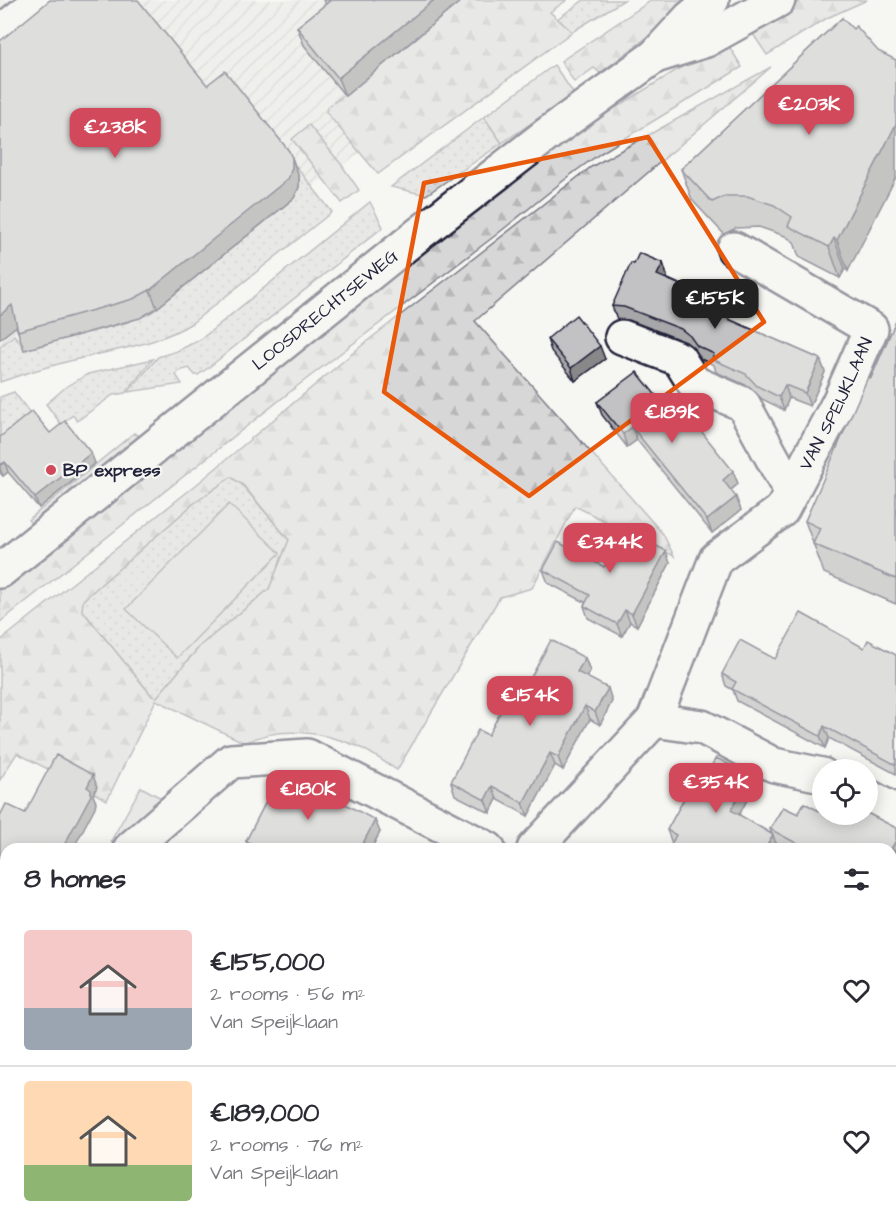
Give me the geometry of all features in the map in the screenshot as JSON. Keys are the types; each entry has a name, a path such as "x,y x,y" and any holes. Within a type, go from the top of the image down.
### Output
{"street":[{"path":"0,33 41,0"},
{"name":"LOOSDRECHTSEWEG","path":"0,571 419,234 549,133 655,56 690,18 712,0"},
{"name":"LOOSDRECHTSEWEG","path":"655,56 706,40 778,0"},
{"name":"VAN SPEIJKLAAN","path":"540,843 654,720 716,560 782,510 839,402 871,329 734,249"},
{"name":"VAN SPEIJKLAAN","path":"622,337 680,359 694,383 743,404 791,492"},
{"path":"654,720 702,727 774,765 812,773"},
{"path":"137,843 231,761 307,756 476,843"},
{"path":"878,802 896,812"}],"highlighted area":[{"path":"648,137 764,322 529,496 384,392 424,183"}],"shaded area":[{"path":"0,0 471,0 474,68 337,170 291,200 152,312 125,323 24,350 14,336 0,347"}],"green space":[{"path":"462,0 567,0 550,12 572,32 378,174 326,112 327,108"},
{"path":"584,0 624,0 572,32 557,19"},
{"path":"652,0 696,0 600,73 594,68 574,82 561,61"},
{"path":"802,0 867,0 827,18 767,55 751,31"},
{"path":"725,40 742,67 601,153 573,173 496,235 300,384 0,622 0,590 202,426 562,141"},
{"path":"554,65 574,94 502,143 484,117"},
{"path":"771,67 475,321 663,534 674,556 575,506 532,588 500,597 397,770 357,746 315,734 286,732 258,737 245,743 156,700 107,800 17,753 0,780 0,641 196,485 366,342 591,167","holes":["231,477 243,485 289,540 269,589 201,645 157,697 152,696 82,610 83,600 193,504"]},
{"path":"484,117 502,143 426,195 391,187"},
{"path":"309,125 359,190 342,203 292,139"},
{"path":"296,166 332,212 192,323 169,335 145,343 59,364 0,382 0,347 14,335 25,349 125,323 152,312 293,199 299,184 294,168"},
{"path":"370,202 383,227 208,368 198,375 195,375 189,368 179,371 176,375 182,384 128,392 158,357 177,351 201,339"},
{"path":"153,359 125,393 113,395 77,421 73,415 61,424 46,404 67,386 88,374"},
{"path":"14,392 35,420 0,449 0,397"},
{"path":"134,433 138,435 137,439 37,522 32,523 28,520"},
{"path":"231,477 242,485 289,540 269,589 201,645 157,697 152,696 82,610 83,600 193,504"},
{"path":"229,504 280,553 177,658 126,609"},
{"path":"141,787 170,803 122,843 111,841"}],"building":[{"path":"50,0 138,0 207,85 225,71 289,151 292,168 288,179 150,290 133,299 18,331 12,305 0,315 0,41"},
{"path":"331,0 434,0 338,78 297,27"},
{"path":"842,18 853,29 856,26 878,51 896,60 896,124 837,240 834,238 829,247 788,226 792,217 774,205 747,196 725,196 712,202 681,169"},
{"path":"639,253 663,263 657,275 715,300 710,311 820,359 805,393 785,385 779,397 757,386 746,374 712,359 714,354 697,346 681,329 624,307 612,306 631,263 634,264"},
{"path":"576,315 600,346 571,368 547,339"},
{"path":"896,321 896,579 813,544 820,528 805,521 868,377 871,378"},
{"path":"637,372 675,419 685,411 733,471 723,480 736,497 707,520 632,427 623,434 597,402"},
{"path":"32,411 50,433 65,421 91,453 35,498 5,462 0,465 0,437"},
{"path":"625,529 666,551 632,614 625,610 617,624 584,606 590,595 543,570 558,542 604,567"},
{"path":"801,613 864,648 868,640 896,655 896,765 824,726 820,736 732,689 736,682 722,674 740,640 775,659"},
{"path":"551,640 585,658 577,672 608,688 595,712 585,706 558,757 550,753 523,803 492,786 485,800 451,782 478,730 488,735 515,685 524,690"},
{"path":"56,755 93,775 87,787 91,790 91,795 65,843 0,843 0,816 6,804 25,813"},
{"path":"716,758 750,775 731,810 773,835 768,843 672,843 676,835 667,830 701,768 708,772"},
{"path":"280,774 323,797 325,793 375,820 363,843 250,843 246,841"},
{"path":"804,803 812,807 812,825 878,825 878,819 896,828 896,840 894,843 796,843 770,829 783,807 798,814"}],"place":[{"name":"BP express","path":"51,470"}]}
